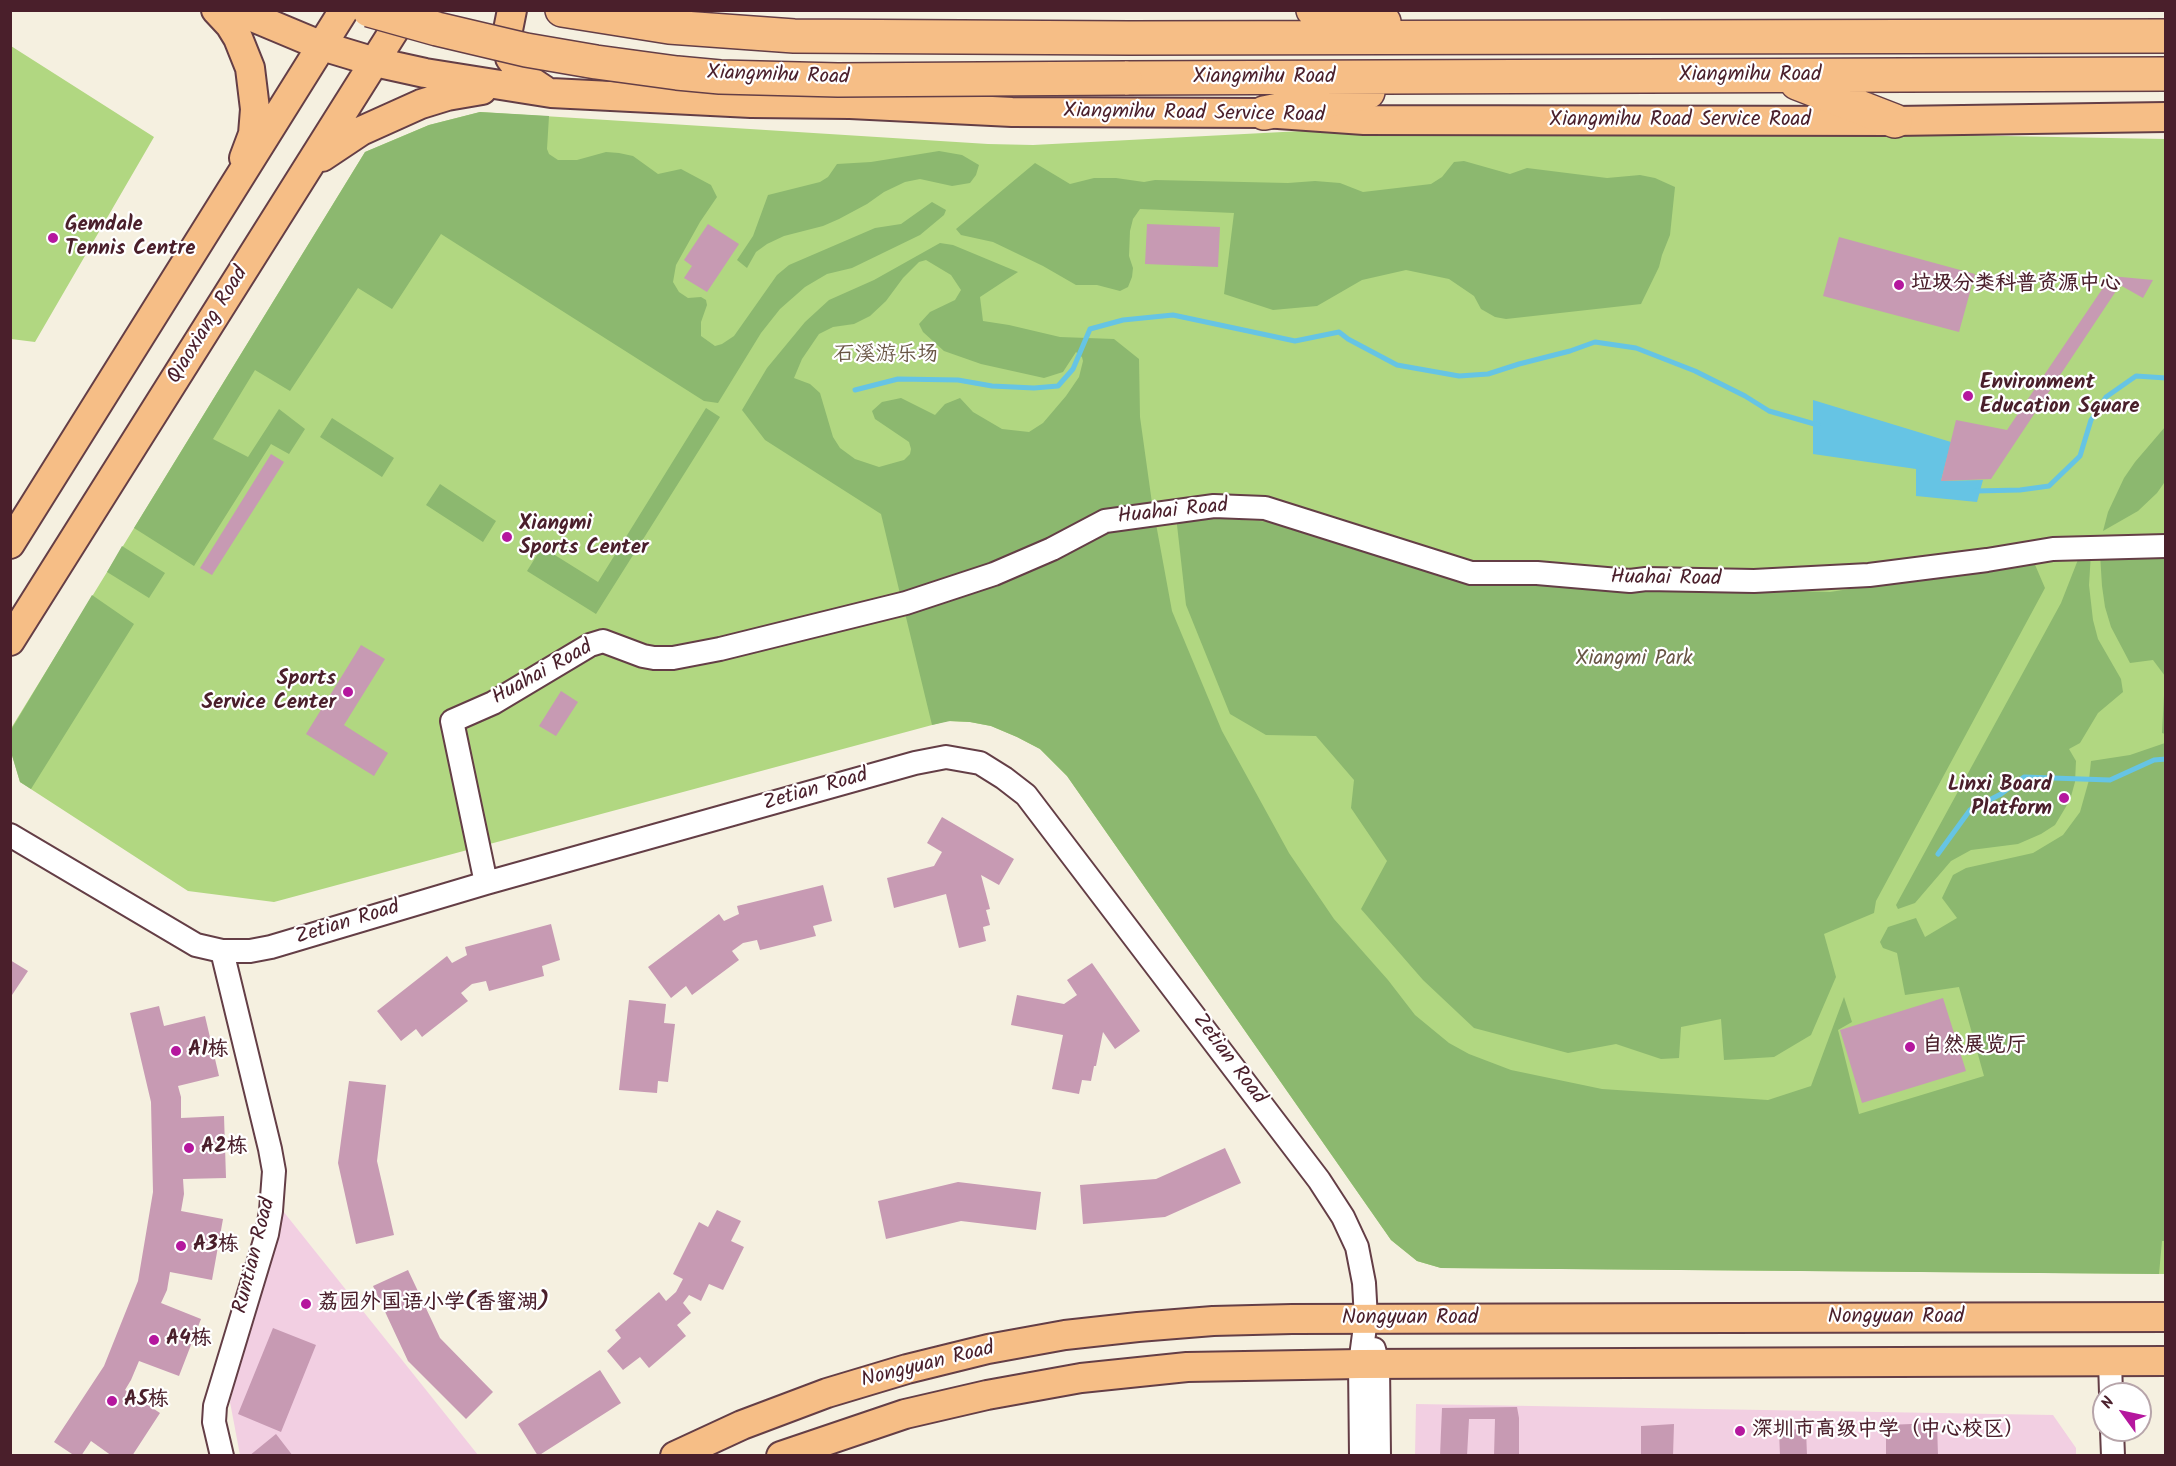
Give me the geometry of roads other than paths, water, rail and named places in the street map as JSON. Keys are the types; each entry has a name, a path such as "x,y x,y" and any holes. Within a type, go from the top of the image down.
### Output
{"highway":[{"name":"Xiangmihu Road","path":"369,10 526,50 677,73 720,76 838,80 2166,74"},
{"name":"Xiangmihu Road","path":"562,10 669,27 759,34 1129,38 2166,36"},
{"path":"1313,10 1483,37"},
{"path":"1779,76 1895,121"},
{"path":"1264,113 1442,77"}],"main road":[{"path":"216,10 238,38 250,68 254,88 253,134 231,194"},
{"name":"Xiangmihu Road Service Road","path":"236,10 322,46 375,62 425,73 542,92 751,103 850,104 1011,112 1264,113 1364,120 1895,121 2166,117"},
{"path":"10,544 344,10"},
{"name":"Qiaoxiang Road","path":"10,641 407,10"},
{"path":"512,10 507,35 510,58 528,81 542,92"},
{"path":"305,173 329,151 350,137 421,104 447,96 477,91 542,92"},
{"name":"Nongyuan Road","path":"675,1455 742,1425 827,1393 907,1369 988,1349 1065,1335 1138,1327 1213,1321 1366,1319 2166,1317"},
{"name":"Nongyuan Road","path":"781,1455 905,1414 987,1395 1081,1378 1187,1367 1369,1364 2166,1361"}],"street":[{"name":"Huahai Road","path":"486,883 452,721 493,703 590,645 603,641 654,658 673,658 720,650 906,603 994,574 1052,549 1105,521 1214,506 1265,508 1471,573 1537,573 1630,581 1646,579 1754,581 1869,575 2054,549 2166,546"},
{"name":"Zetian Road","path":"10,834 196,945 222,951 250,951 271,947 486,883 915,763 946,757 980,763 1026,795 1319,1180 1344,1217 1357,1247 1364,1283 1369,1364 1379,1455"},
{"name":"Runtian Road","path":"222,951 270,1149 273,1171 271,1211 267,1234 215,1406 214,1422 222,1455"},
{"path":"2110,1361 2111,1382"},
{"name":"Zetian Road","path":"1360,1455 1369,1364"}],"water":[{"path":"1813,400 1951,442 1941,481 1983,480 1977,502 1916,496 1916,469 1813,454"}],"waterway":[{"path":"855,390 898,379 958,380 992,386 1034,388 1058,386 1073,369 1090,329 1123,320 1173,315 1295,341 1339,332 1397,365 1459,376 1488,374 1595,342 1636,348 1695,371 1769,411 1818,425"},
{"path":"1975,491 2020,490 2049,486 2080,456 2091,420 2106,397 2136,376 2166,378"},
{"path":"1938,854 1970,810 2001,794 2024,777 2110,780 2154,760 2166,759"}],"place":[{"name":"Gemdale Tennis Centre","path":"53,238"},
{"name":"垃圾分类科普资源中心","path":"1899,285"},
{"name":"Environment Education Square","path":"1968,396"},
{"name":"Xiangmi Sports Center","path":"507,537"},
{"name":"Sports Service Center","path":"348,692"},
{"name":"Linxi Board Platform","path":"2064,798"},
{"name":"自然展览厅","path":"1910,1047"},
{"name":"A1栋","path":"176,1051"},
{"name":"A2栋","path":"189,1148"},
{"name":"A3栋","path":"181,1246"},
{"name":"荔园外国语小学(香蜜湖)","path":"306,1304"},
{"name":"A4栋","path":"154,1340"},
{"name":"A5栋","path":"112,1401"},
{"name":"深圳市高级中学（中心校区）","path":"1740,1431"}],"park label":[{"name":"石溪游乐场","path":"886,356"},
{"name":"Xiangmi Park","path":"1634,660"}]}
